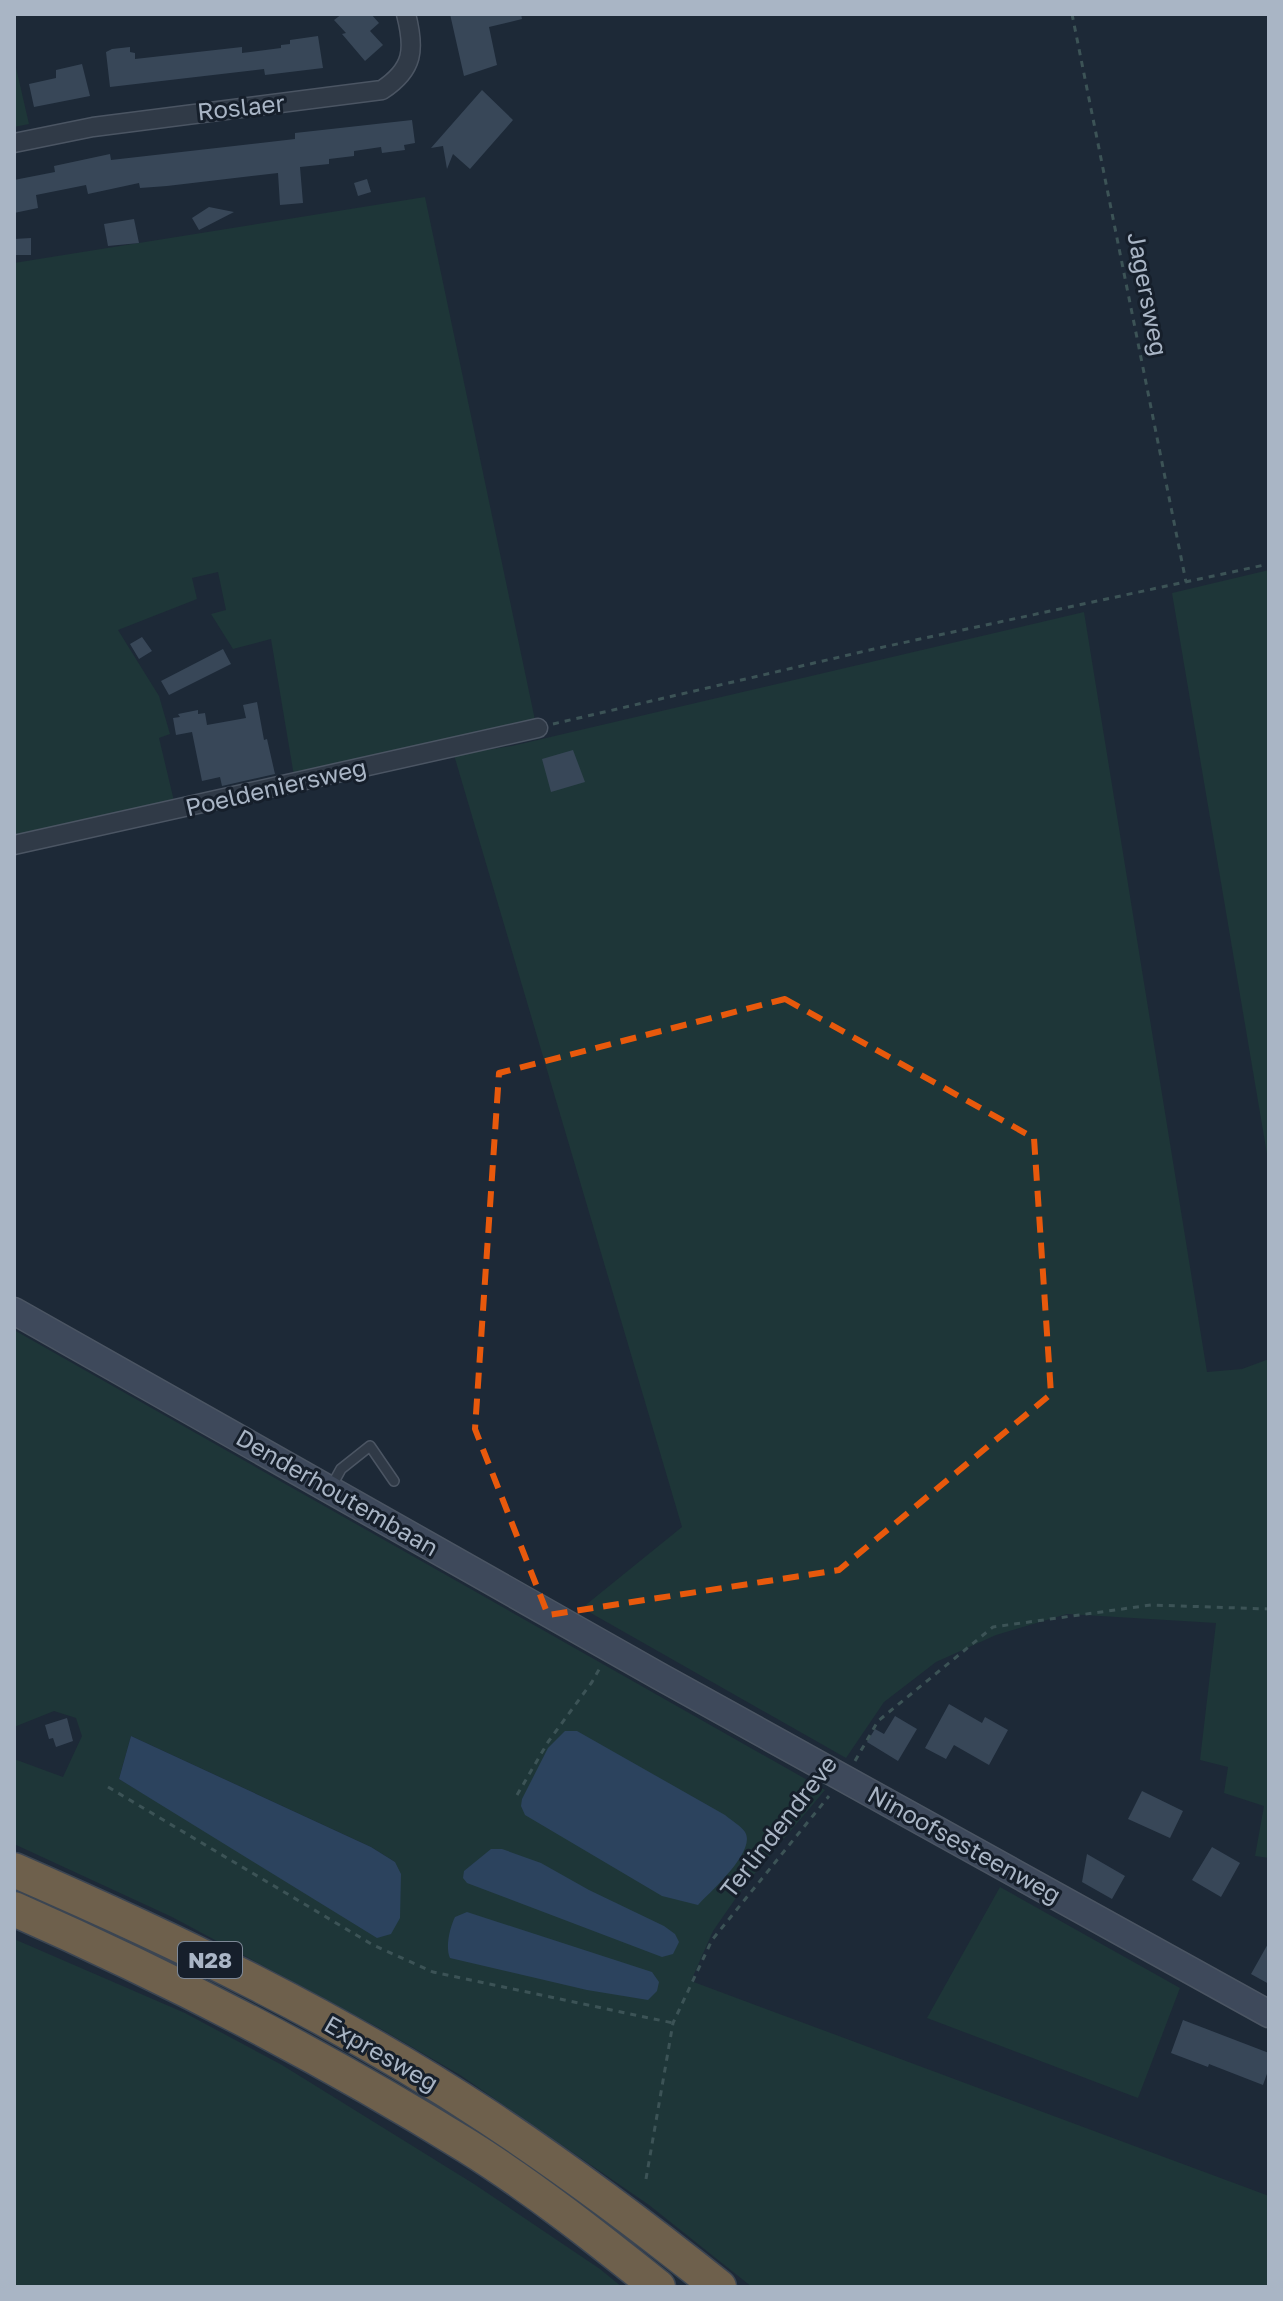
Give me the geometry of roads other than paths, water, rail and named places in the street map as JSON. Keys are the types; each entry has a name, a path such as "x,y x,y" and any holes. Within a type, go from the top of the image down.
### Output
{"highway":[{"name":"Expresweg","path":"14,1870 205,1957 399,2062 487,2116 575,2176 719,2287"},
{"name":"Expresweg","path":"14,1909 189,1990 420,2118 469,2148 658,2287"}],"street":[{"name":"Roslaer","path":"14,143 93,127 382,90 394,82 406,67 412,51 406,14"},
{"name":"Poeldeniersweg","path":"14,845 538,728"},
{"name":"Denderhoutembaan","path":"14,1311 659,1676"},
{"name":"Ninoofsesteenweg","path":"659,1676 1269,2014"}],"lane":[{"path":"330,1489 341,1469 370,1446 394,1481"}],"water":[{"path":"565,1731 577,1731 725,1815 745,1832 747,1840 739,1860 698,1905 662,1896 525,1815 522,1799 548,1748"},
{"path":"131,1736 371,1847 395,1862 401,1874 400,1918 391,1934 377,1938 119,1779"},
{"path":"491,1849 502,1849 541,1863 664,1926 675,1934 679,1942 673,1954 662,1957 467,1883 463,1878 464,1871"},
{"path":"467,1912 652,1972 659,1982 657,1991 648,2000 587,1990 450,1958 448,1943 453,1921"}]}
